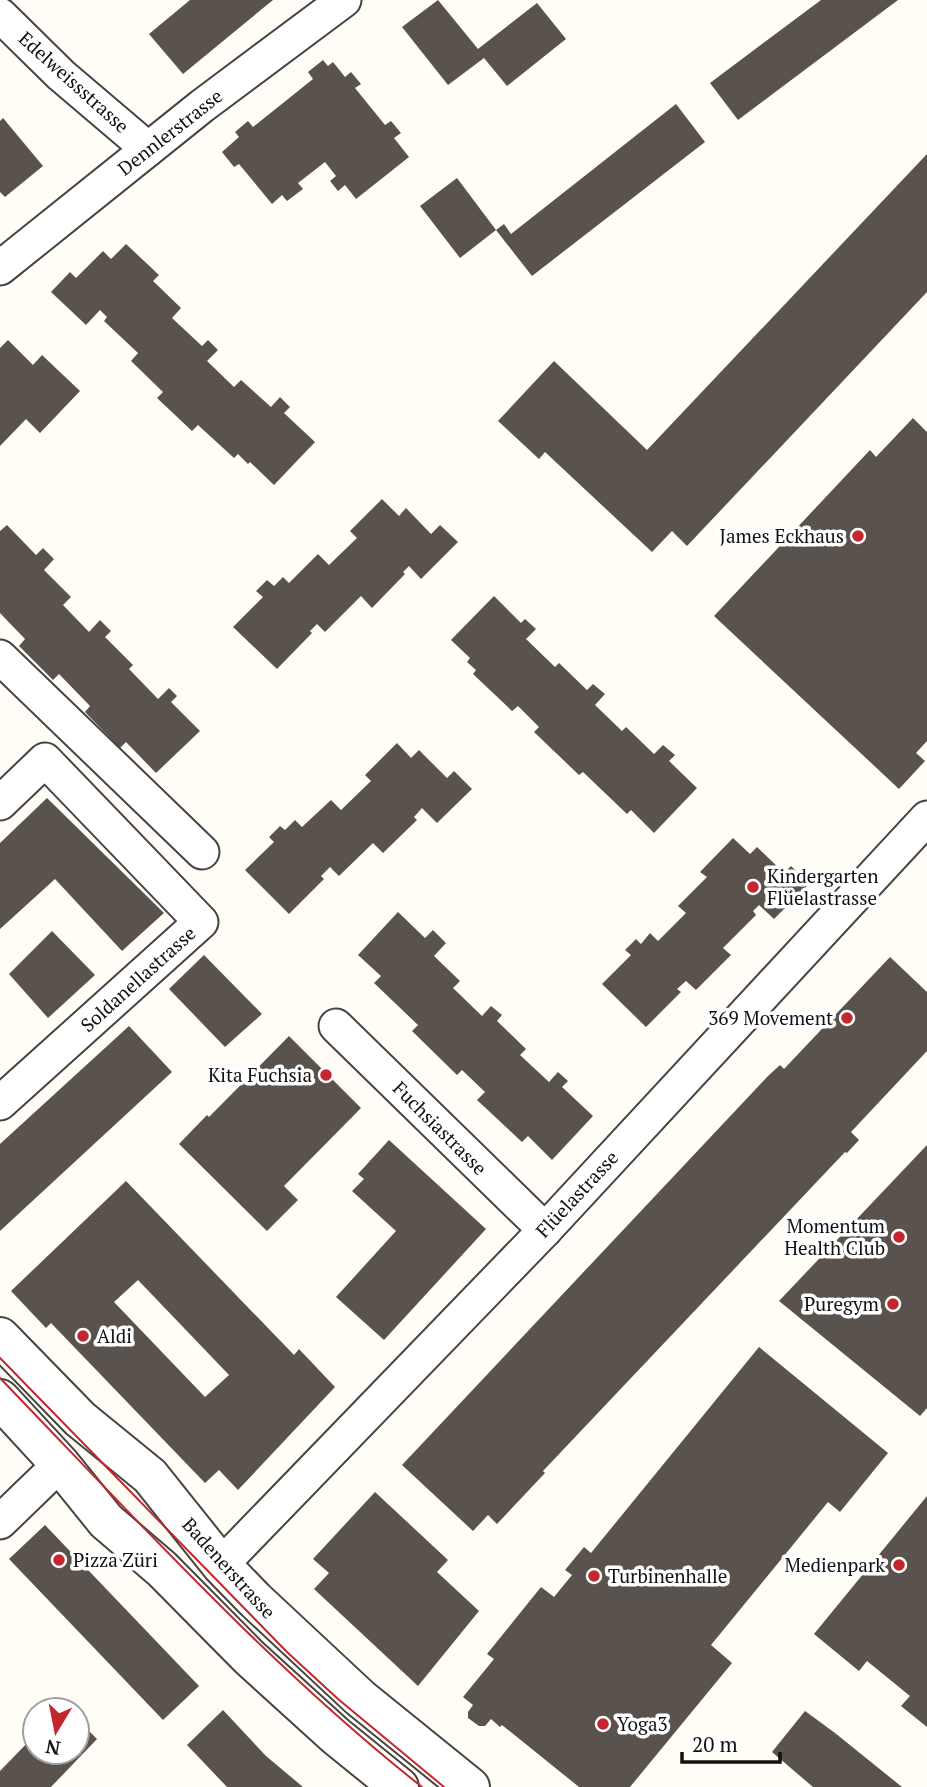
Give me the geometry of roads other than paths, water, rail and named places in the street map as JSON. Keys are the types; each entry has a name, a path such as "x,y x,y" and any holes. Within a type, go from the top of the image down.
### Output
{"street":[{"name":"Dennlerstrasse","path":"0,268 148,149 344,0"},
{"name":"Edelweissstrasse","path":"0,15 61,75 148,149"},
{"path":"0,657 202,852"},
{"name":"Soldanellastrasse","path":"0,803 45,760 201,922 0,1103"},
{"name":"Flüelastrasse","path":"222,1565 545,1230 927,818"},
{"name":"Fuchsiastrasse","path":"336,1026 545,1230"},
{"name":"Badenerstrasse","path":"0,1337 80,1419 150,1476 222,1565 255,1600 360,1698 470,1787"},
{"path":"0,1399 60,1464 106,1521 162,1569 249,1657 336,1736 399,1787"},
{"path":"0,1522 60,1464"}],"tram line":[{"path":"0,1358 287,1652 338,1699 444,1787"},
{"path":"0,1378 204,1590 310,1691 422,1787"}],"place":[{"name":"James Eckhaus","path":"858,536"},
{"name":"Kindergarten Flüelastrasse","path":"753,887"},
{"name":"369 Movement","path":"847,1018"},
{"name":"Kita Fuchsia","path":"326,1075"},
{"name":"Momentum Health Club","path":"899,1237"},
{"name":"Puregym","path":"893,1304"},
{"name":"Aldi","path":"83,1336"},
{"name":"Pizza Züri","path":"59,1560"},
{"name":"Medienpark","path":"899,1565"},
{"name":"Turbinenhalle","path":"594,1576"},
{"name":"Yoga3","path":"603,1724"}]}
